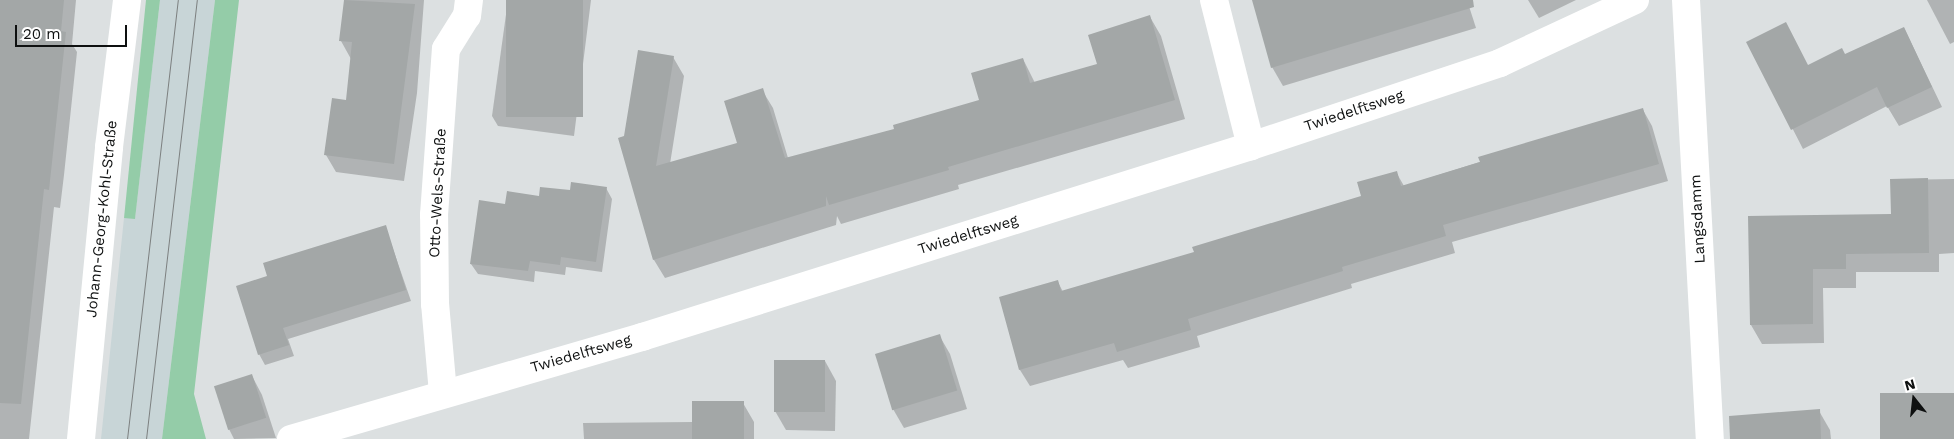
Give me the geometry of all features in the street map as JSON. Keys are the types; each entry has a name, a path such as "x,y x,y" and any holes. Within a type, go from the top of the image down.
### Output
{"street":[{"name":"Johann-Georg-Kohl-Straße","path":"81,439 109,147 127,0"},
{"name":"Otto-Wels-Straße","path":"443,393 435,304 434,215 446,48 467,16 470,0"},
{"path":"1214,0 1251,146"},
{"name":"Twiedelftsweg","path":"307,436 443,393 642,337 1251,146 1500,62 1635,0"},
{"name":"Langsdamm","path":"1686,0 1710,439"}],"shaded area":[{"path":"160,0 215,0 162,439 101,439 124,218 135,218"}],"green space":[{"path":"146,0 160,0 135,219 124,218"},
{"path":"215,0 239,0 194,394 206,439 162,439"}],"building":[{"path":"0,0 64,0 61,31 66,32 49,190 44,189 21,404 0,403"},
{"path":"344,0 415,4 394,164 324,155 332,98 346,100 352,42 339,41"},
{"path":"506,0 583,0 583,117 506,117"},
{"path":"1252,0 1473,0 1474,7 1271,68"},
{"path":"1150,15 1175,100 948,167 949,170 829,205 826,196 826,206 653,260 618,138 624,136 638,50 674,56 656,166 737,143 724,101 763,88 785,158 894,129 893,125 979,100 971,73 1023,58 1030,83 1097,64 1088,35"},
{"path":"1786,22 1808,65 1842,48 1845,54 1904,27 1932,87 1887,108 1877,87 1791,130 1746,42"},
{"path":"1643,108 1659,164 1443,225 1446,236 1342,267 1343,271 1188,319 1191,330 1117,352 1114,343 1019,370 999,297 1058,280 1061,291 1194,252 1192,247 1361,196 1357,182 1397,171 1401,186 1480,162 1478,157"},
{"path":"1928,178 1929,253 1846,254 1846,269 1813,269 1813,324 1750,325 1748,216 1891,214 1890,179"},
{"path":"571,182 607,187 596,262 561,257 560,265 530,261 528,271 470,264 479,200 505,204 507,191 539,196 540,187 570,190"},
{"path":"386,225 406,290 283,328 289,345 258,355 236,286 267,276 263,263"},
{"path":"940,334 957,390 892,410 875,354"},
{"path":"774,360 825,360 825,412 774,412"},
{"path":"252,374 266,418 228,430 214,386"},
{"path":"1880,393 1954,393 1954,439 1880,439"},
{"path":"692,401 744,401 744,439 692,439"},
{"path":"1820,409 1821,439 1730,439 1729,416"}],"tram line":[{"path":"127,439 178,0"},
{"path":"146,439 197,0"}]}
